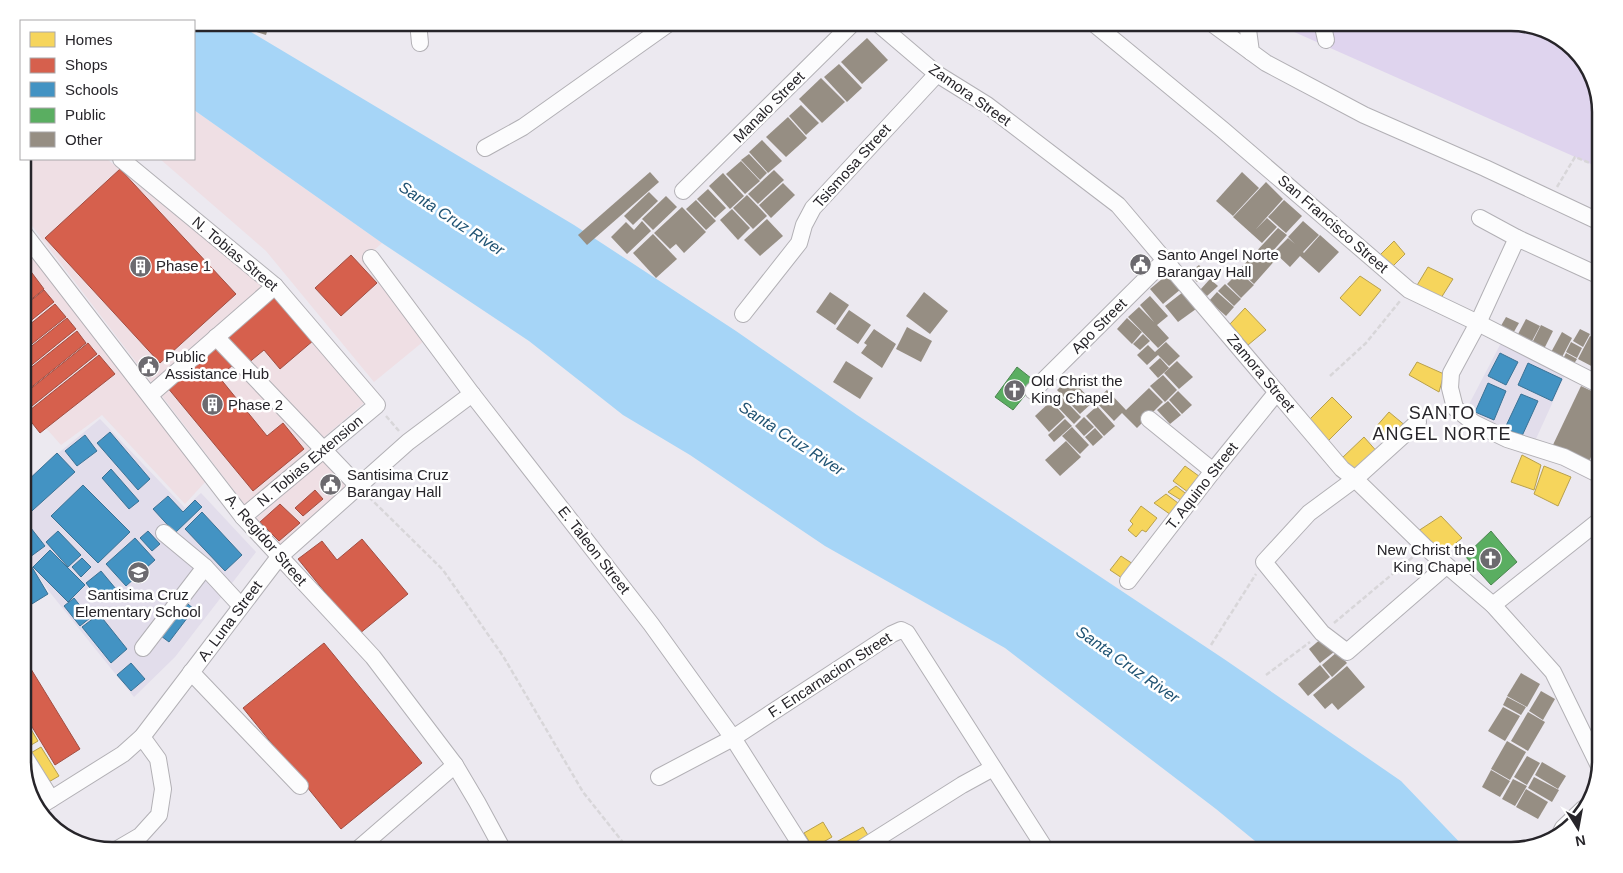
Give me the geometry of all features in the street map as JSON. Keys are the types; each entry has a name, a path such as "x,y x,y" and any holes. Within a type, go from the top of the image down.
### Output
{"street":[{"path":"419,31 420,43"},
{"path":"485,148 523,127 657,31"},
{"name":"Manalo Street","path":"683,191 845,31"},
{"name":"Zamora Street","path":"893,31 937,74 987,105 1118,205 1342,469 1355,479 1446,566 1493,605 1553,672 1592,746"},
{"name":"San Francisco Street","path":"1103,31 1223,130 1409,290 1478,322 1592,381"},
{"path":"1222,31 1266,63 1364,115 1592,218"},
{"path":"1248,31 1251,52"},
{"path":"1324,31 1326,40"},
{"name":"Tsismosa Street","path":"743,314 799,244 804,225 813,208 937,74"},
{"name":"N. Tobias Street","path":"122,160 275,286 377,405"},
{"path":"1480,218 1517,238 1592,272"},
{"path":"1517,238 1478,322 1451,373 1450,388 1455,408 1474,423 1508,439 1564,457 1592,471"},
{"name":"A. Regidor Street","path":"31,242 243,517 373,657 455,765 499,842"},
{"name":"E. Taleon Street","path":"371,258 472,394 651,624 733,738 799,842"},
{"name":"Apo Street","path":"1033,391 1165,260"},
{"path":"150,395 275,286"},
{"path":"216,337 358,486"},
{"name":"T. Aquino Street","path":"1128,581 1277,392"},
{"name":"A. Luna Street","path":"44,804 123,754 142,737 279,557 408,442 472,394"},
{"name":"N. Tobias Extension","path":"243,517 377,405"},
{"path":"1149,419 1213,471"},
{"path":"1418,422 1355,479 1309,513 1264,562 1322,633 1347,652 1446,566"},
{"path":"1493,605 1592,526"},
{"path":"164,534 205,567 241,606"},
{"path":"143,648 205,567"},
{"name":"F. Encarnacion Street","path":"658,777 733,738 884,639 901,630 907,633 1041,842"},
{"path":"191,672 300,786"},
{"path":"130,842 140,836 159,815 163,789 158,759 142,737"},
{"path":"366,842 455,765"},
{"path":"31,767 51,799"},
{"path":"872,842 962,785 993,768"}],"path":[{"path":"1550,199 1575,157 1592,164"},
{"path":"1330,376 1366,343 1409,290"},
{"path":"377,405 408,442"},
{"path":"358,486 443,570 503,656 583,792 623,842"},
{"path":"1266,675 1368,596 1424,546"},
{"path":"1210,645 1264,562"}],"shaded area":[{"path":"1292,31 1511,31 1527,33 1547,40 1564,51 1572,59 1587,86 1592,107 1592,164"},
{"path":"195,111 382,243 372,252 424,341 374,382 266,251 161,160 195,160"},
{"path":"31,160 108,160 257,281 277,292 364,403 245,505 31,224"},
{"path":"31,251 206,481 185,504 102,415 61,445 31,411"},
{"path":"1502,341 1566,373 1535,441 1465,412"},
{"name":"Santisima Cruz Elementary School","path":"100,419 185,508 201,493 256,552 175,657 134,697 48,590 31,566 31,475"},
{"path":"324,459 349,487 278,548 252,522"}],"water":[{"name":"Santa Cruz River","path":"195,31 249,31 574,225 736,331 857,415 1224,659 1401,781 1459,842 1256,842 1216,809 1005,648 825,546 690,455 623,415 529,341 382,243 195,111"}],"building: Homes":[{"path":"1394,241 1405,254 1390,269 1377,258"},
{"path":"1428,267 1453,279 1441,298 1416,287"},
{"path":"1360,276 1381,290 1360,316 1340,298"},
{"path":"1245,308 1266,330 1248,345 1230,324"},
{"path":"1417,362 1444,374 1439,392 1409,375"},
{"path":"1332,397 1352,417 1328,441 1308,421"},
{"path":"1389,412 1407,427 1390,442 1375,428"},
{"path":"1364,437 1379,454 1357,475 1341,459"},
{"path":"1522,455 1541,465 1534,490 1511,482"},
{"path":"1185,466 1203,479 1192,495 1173,481"},
{"path":"1544,466 1571,477 1558,506 1534,494"},
{"path":"1176,486 1189,496 1184,502 1168,492"},
{"path":"1166,494 1182,506 1174,517 1154,503"},
{"path":"1141,506 1157,518 1146,532 1142,530 1136,537 1128,530 1133,524 1130,521"},
{"path":"1441,516 1462,538 1439,557 1415,533"},
{"path":"1121,556 1136,566 1125,580 1110,570"},
{"path":"31,729 38,741 31,745"},
{"path":"41,747 59,776 47,783 31,757 31,753"},
{"path":"823,822 832,837 823,842 809,842 804,833"},
{"path":"863,827 872,842 836,842"}],"building: Shops":[{"name":"Phase 1","path":"120,169 236,294 160,363 45,238"},
{"path":"351,255 377,283 341,316 315,288"},
{"path":"31,272 44,289 31,300"},
{"path":"44,290 54,302 31,321 31,301"},
{"path":"275,294 314,340 280,369 264,350 247,364 223,337"},
{"path":"55,304 66,317 31,345 31,324"},
{"path":"67,318 76,329 31,366 31,347"},
{"path":"77,331 86,343 31,388 31,368"},
{"path":"88,343 97,354 31,407 31,389"},
{"name":"Phase 2","path":"218,345 234,364 219,377 267,436 283,423 304,449 253,491 167,387"},
{"path":"99,355 115,374 40,433 31,422 31,409"},
{"path":"315,490 323,499 303,516 295,508"},
{"path":"280,504 300,523 279,541 260,522"},
{"path":"362,539 408,594 359,634 298,559 322,541 337,560"},
{"path":"324,643 422,763 341,829 243,708"},
{"path":"31,669 80,749 55,765 31,725"}],"building: Schools":[{"path":"1500,353 1518,362 1506,385 1488,376"},
{"path":"1528,363 1562,379 1552,401 1518,385"},
{"path":"1488,383 1506,391 1494,420 1475,412"},
{"path":"1521,394 1538,401 1522,436 1505,428"},
{"path":"110,432 150,479 138,490 97,443"},
{"path":"85,435 97,451 77,466 65,451"},
{"path":"57,453 75,472 31,512 31,477"},
{"path":"111,469 139,501 129,509 102,478"},
{"path":"83,485 130,532 98,563 51,516"},
{"path":"168,496 183,512 195,500 202,507 175,533 153,509"},
{"path":"202,512 242,555 225,571 185,529"},
{"path":"31,528 45,546 31,556"},
{"path":"58,531 81,555 68,567 46,542"},
{"path":"148,531 160,544 152,551 140,538"},
{"path":"135,538 155,560 126,586 106,564"},
{"path":"50,550 85,585 68,602 33,567"},
{"path":"82,558 91,567 81,577 72,567"},
{"path":"31,565 48,594 31,605"},
{"path":"101,571 116,589 101,602 86,583"},
{"path":"74,598 90,618 80,626 64,606"},
{"path":"183,600 194,609 169,642 157,633"},
{"path":"99,614 127,649 111,663 82,627"},
{"path":"131,663 145,679 131,691 117,675"}],"building: Public":[{"name":"Santo Angel Norte Barangay Hall","path":"1140,255 1149,265 1141,272 1132,263"},
{"name":"Old Christ the King Chapel","path":"1017,367 1036,382 1013,410 995,397"},
{"name":"Santisima Cruz Barangay Hall","path":"331,474 341,484 331,494 320,483"},
{"name":"New Christ the King Chapel","path":"1491,531 1517,562 1491,585 1465,556"}],"building: Other":[{"path":"253,31 267,31 266,35"},
{"path":"867,38 888,60 862,84 841,62"},
{"path":"839,64 862,88 847,102 824,77"},
{"path":"821,78 845,102 822,123 799,99"},
{"path":"801,105 819,123 806,135 789,116"},
{"path":"788,117 807,138 786,157 766,137"},
{"path":"762,140 782,161 768,173 749,152"},
{"path":"749,154 767,173 760,180 741,160"},
{"path":"741,161 760,181 745,194 726,174"},
{"path":"774,170 784,180 758,204 748,194"},
{"path":"650,172 659,182 587,245 578,235"},
{"path":"1242,172 1259,188 1233,216 1216,201"},
{"path":"723,173 744,196 730,209 709,186"},
{"path":"1266,182 1283,199 1256,229 1267,218 1277,227 1262,243 1233,217"},
{"path":"783,183 795,195 771,218 759,205"},
{"path":"708,189 726,208 715,218 697,199"},
{"path":"649,192 658,201 633,225 624,216"},
{"path":"747,195 767,216 753,229 733,208"},
{"path":"666,196 677,207 653,230 642,219"},
{"path":"696,200 716,221 706,230 686,209"},
{"path":"1284,200 1302,216 1286,233 1268,217"},
{"path":"682,207 706,232 684,253 676,244 670,249 654,233"},
{"path":"732,209 750,228 738,240 720,220"},
{"path":"767,219 783,236 760,256 744,240"},
{"path":"642,221 651,231 627,254 611,237 626,222 634,230"},
{"path":"1303,221 1319,235 1304,253 1320,235 1339,252 1319,273 1300,256 1290,267 1274,252 1288,238 1295,244 1288,237"},
{"path":"1278,228 1287,235 1271,253 1277,258 1254,284 1239,270"},
{"path":"653,234 677,259 656,278 633,253"},
{"path":"1199,265 1207,274 1197,282 1189,273"},
{"path":"1239,272 1254,285 1241,298 1227,284"},
{"path":"1168,274 1181,289 1163,304 1150,289"},
{"path":"1210,279 1218,286 1207,296 1200,290"},
{"path":"1225,284 1241,299 1234,306 1218,291"},
{"path":"830,292 849,305 835,325 816,312"},
{"path":"924,292 948,311 930,334 906,316"},
{"path":"1183,292 1196,309 1178,322 1165,306"},
{"path":"1217,292 1234,307 1226,316 1209,301"},
{"path":"1150,296 1168,316 1157,325 1169,338 1158,348 1128,317 1139,307 1154,322 1140,305"},
{"path":"849,310 871,325 858,344 836,329"},
{"path":"1506,317 1519,323 1511,337 1498,331"},
{"path":"1127,318 1142,332 1132,344 1117,329"},
{"path":"1526,319 1540,326 1531,343 1517,336"},
{"path":"1541,325 1553,331 1543,351 1531,345"},
{"path":"907,327 932,341 921,362 896,349"},
{"path":"874,329 896,344 882,368 861,353 867,345 864,343"},
{"path":"1580,329 1590,334 1583,347 1573,341"},
{"path":"1562,332 1572,338 1560,361 1549,356"},
{"path":"1143,334 1150,341 1140,350 1133,344"},
{"path":"1590,336 1592,337 1592,366 1578,359"},
{"path":"1166,342 1180,356 1169,366 1158,355 1147,365 1137,355 1148,345 1155,352"},
{"path":"1571,342 1582,348 1577,358 1566,352"},
{"path":"1566,353 1577,359 1572,367 1562,361"},
{"path":"1160,358 1169,368 1158,378 1149,368"},
{"path":"846,361 873,378 860,399 833,382"},
{"path":"1177,361 1193,377 1179,389 1164,373"},
{"path":"1163,375 1177,390 1165,402 1150,386"},
{"path":"1070,378 1093,402 1080,414 1057,390"},
{"path":"1581,386 1592,391 1592,455 1587,466 1551,449"},
{"path":"1149,388 1163,402 1137,428 1122,413 1114,421 1095,401 1107,390 1126,410"},
{"path":"1178,391 1192,405 1182,414 1169,400"},
{"path":"1058,393 1081,417 1074,424 1051,400"},
{"path":"1051,401 1065,417 1049,432 1035,416"},
{"path":"1168,401 1181,415 1170,424 1157,410"},
{"path":"1097,406 1115,426 1104,436 1086,416"},
{"path":"1084,417 1094,427 1084,436 1075,426"},
{"path":"1065,419 1072,426 1054,442 1048,435"},
{"path":"1072,427 1089,445 1080,454 1062,436"},
{"path":"1095,428 1103,437 1093,446 1085,437"},
{"path":"1066,441 1081,457 1060,476 1045,460"},
{"path":"1322,638 1334,652 1320,663 1309,649"},
{"path":"1337,652 1347,663 1332,677 1322,665"},
{"path":"1320,665 1330,677 1308,696 1298,684"},
{"path":"1347,666 1365,687 1338,710 1332,703 1325,709 1313,695"},
{"path":"1521,673 1540,684 1527,707 1507,696"},
{"path":"1541,691 1555,699 1543,720 1529,711"},
{"path":"1507,697 1526,707 1521,715 1503,705"},
{"path":"1503,707 1520,716 1505,741 1488,731"},
{"path":"1528,712 1545,722 1528,751 1511,741"},
{"path":"1507,741 1526,752 1510,780 1491,769"},
{"path":"1527,756 1540,763 1527,785 1514,777"},
{"path":"1542,762 1566,776 1558,789 1535,775"},
{"path":"1491,770 1510,781 1500,797 1482,787"},
{"path":"1534,777 1559,790 1552,802 1528,788"},
{"path":"1513,779 1527,786 1515,806 1502,799"},
{"path":"1526,789 1548,802 1538,819 1516,807"}],"place":[{"name":"Santo Angel Norte Barangay Hall","path":"1141,264"},
{"name":"Phase 1","path":"140,266"},
{"name":"Public Assistance Hub","path":"149,366"},
{"name":"Old Christ the King Chapel","path":"1015,390"},
{"name":"Phase 2","path":"212,405"},
{"name":"Santisima Cruz Barangay Hall","path":"331,484"},
{"name":"New Christ the King Chapel","path":"1491,559"},
{"name":"Santisima Cruz Elementary School","path":"138,572"}],"district":[{"name":"SANTO ANGEL NORTE","path":"1442,423"}]}
